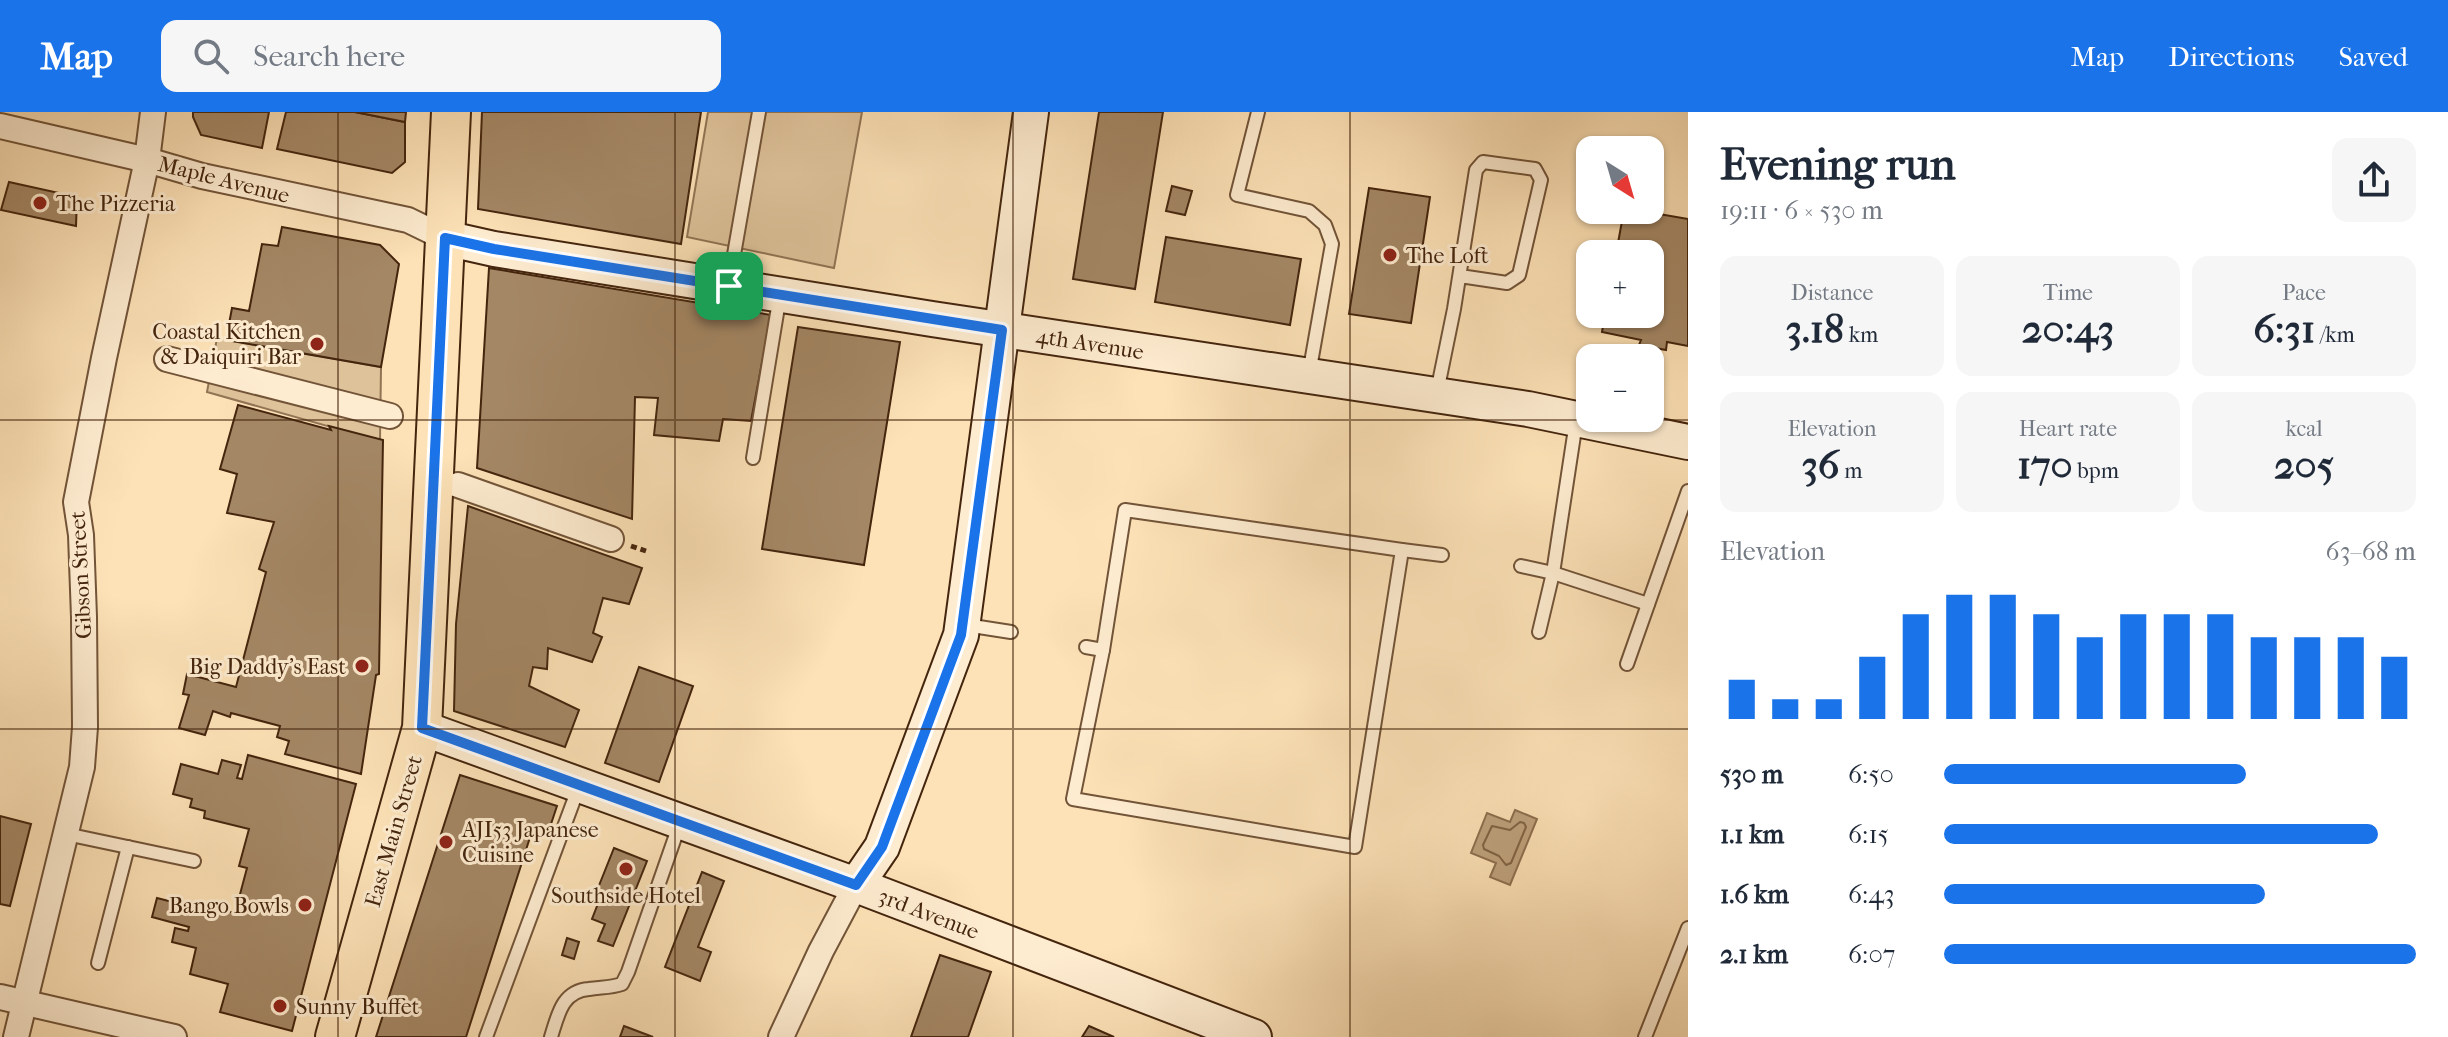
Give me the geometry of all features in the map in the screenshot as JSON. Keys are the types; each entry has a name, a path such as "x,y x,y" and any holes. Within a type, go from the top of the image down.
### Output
{"main road":[{"name":"East Main Street","path":"335,1037 422,728 451,112"}],"street":[{"name":"Gibson Street","path":"16,1037 82,767 85,727 82,548 76,502 147,160 153,112"},
{"path":"781,1037 856,885 882,847 961,635 1031,112"},
{"name":"Maple Avenue","path":"0,126 202,176 408,220 445,238"},
{"name":"4th Avenue","path":"445,238 780,295 1528,409 1576,419"},
{"path":"167,359 390,416"},
{"name":"4th Avenue","path":"1639,432 1688,442"},
{"path":"458,485 611,539"},
{"name":"3rd Avenue","path":"422,728 681,820 1254,1037"},
{"path":"0,997 174,1037"}],"lane":[{"path":"729,286 759,112"},
{"path":"1258,112 1237,195 1309,211 1325,225 1332,244 1309,377"},
{"path":"1436,396 1460,276 1476,170 1483,162 1535,169 1541,180 1519,275 1507,283 1460,276"},
{"path":"753,458 780,295"},
{"path":"1539,632 1553,573 1576,419"},
{"path":"1627,664 1688,491"},
{"path":"1402,550 1355,847 1073,799 1103,650 1125,510 1442,555"},
{"path":"1521,566 1553,573 1648,604"},
{"path":"963,625 1011,632"},
{"path":"1086,647 1103,650"},
{"path":"486,1037 579,784"},
{"path":"551,1037 561,1006 572,992 608,989 622,984 681,820"},
{"path":"66,834 194,861"},
{"path":"98,963 128,847"},
{"path":"1645,1037 1688,928"}],"shaded area":[{"path":"708,112 862,112 834,268 687,237"},
{"path":"217,338 381,367 380,441 207,392"}],"water":[{"path":"1515,810 1537,819 1510,885 1490,877 1496,863 1471,853 1487,813 1510,822"}],"building":[{"path":"193,112 269,112 262,148 201,135"},
{"path":"286,112 355,112 405,122 405,162 392,173 277,149"},
{"path":"355,112 406,112 405,122"},
{"path":"482,112 701,112 681,244 478,209"},
{"path":"1099,112 1163,112 1135,289 1073,279"},
{"name":"The Pizzeria","path":"9,182 77,197 76,226 1,210"},
{"path":"1172,186 1192,191 1185,215 1166,211"},
{"name":"The Loft","path":"1369,188 1430,197 1411,323 1349,314"},
{"path":"1664,215 1688,219 1688,346 1667,342 1666,350 1664,344 1639,344 1641,340 1602,332 1603,328 1664,328 1664,240 1619,240 1621,224 1664,224"},
{"path":"282,227 380,245 399,264 381,367 226,340 232,308 249,311 262,244 278,246"},
{"path":"1166,237 1301,259 1290,325 1155,302"},
{"path":"489,268 771,315 751,421 723,419 719,441 654,435 658,398 635,397 632,519 477,468"},
{"path":"798,327 900,342 864,565 762,549"},
{"path":"238,405 331,430 329,426 383,440 379,674 376,675 361,774 285,754 289,741 277,737 280,726 231,713 230,717 213,711 205,735 179,728 189,695 183,694 187,674 236,687 266,572 259,569 274,522 227,513 237,474 220,469"},
{"path":"468,506 642,568 629,604 603,598 593,633 602,637 592,662 548,648 547,669 533,667 529,686 579,710 565,747 454,711 456,624"},
{"path":"639,667 693,686 659,782 605,763"},
{"path":"248,755 356,784 292,1031 220,1012 228,984 190,974 196,948 172,942 175,928 188,931 189,927 152,917 157,898 188,906 189,901 235,913 247,868 239,866 249,829 204,818 205,811 190,807 192,799 173,794 181,764 218,774 222,760 241,765 237,778 242,779"},
{"path":"460,775 557,806 548,833 533,828 466,1037 376,1037"},
{"path":"0,816 31,824 10,906 0,904"},
{"path":"614,848 647,861 613,946 598,941 605,924 592,919 599,901 594,898"},
{"path":"702,872 724,881 698,947 711,952 700,981 665,967"},
{"path":"567,938 579,942 574,959 562,955"},
{"path":"940,955 991,972 968,1037 911,1037"},
{"path":"624,1026 653,1037 620,1037"},
{"path":"1089,1026 1114,1037 1082,1037"}],"place":[{"name":"The Pizzeria","path":"40,203"},
{"name":"The Loft","path":"1390,255"},
{"name":"Coastal Kitchen & Daiquiri Bar","path":"317,344"},
{"name":"Big Daddy’s East","path":"362,666"},
{"name":"AJI53 Japanese Cuisine","path":"446,842"},
{"name":"Southside Hotel","path":"626,869"},
{"name":"Bango Bowls","path":"305,905"},
{"name":"Sunny Buffet","path":"280,1006"}],"route":[{"path":"445,238 494,249 729,286 1002,330 961,635 882,847 856,885 422,728 445,238"}]}
